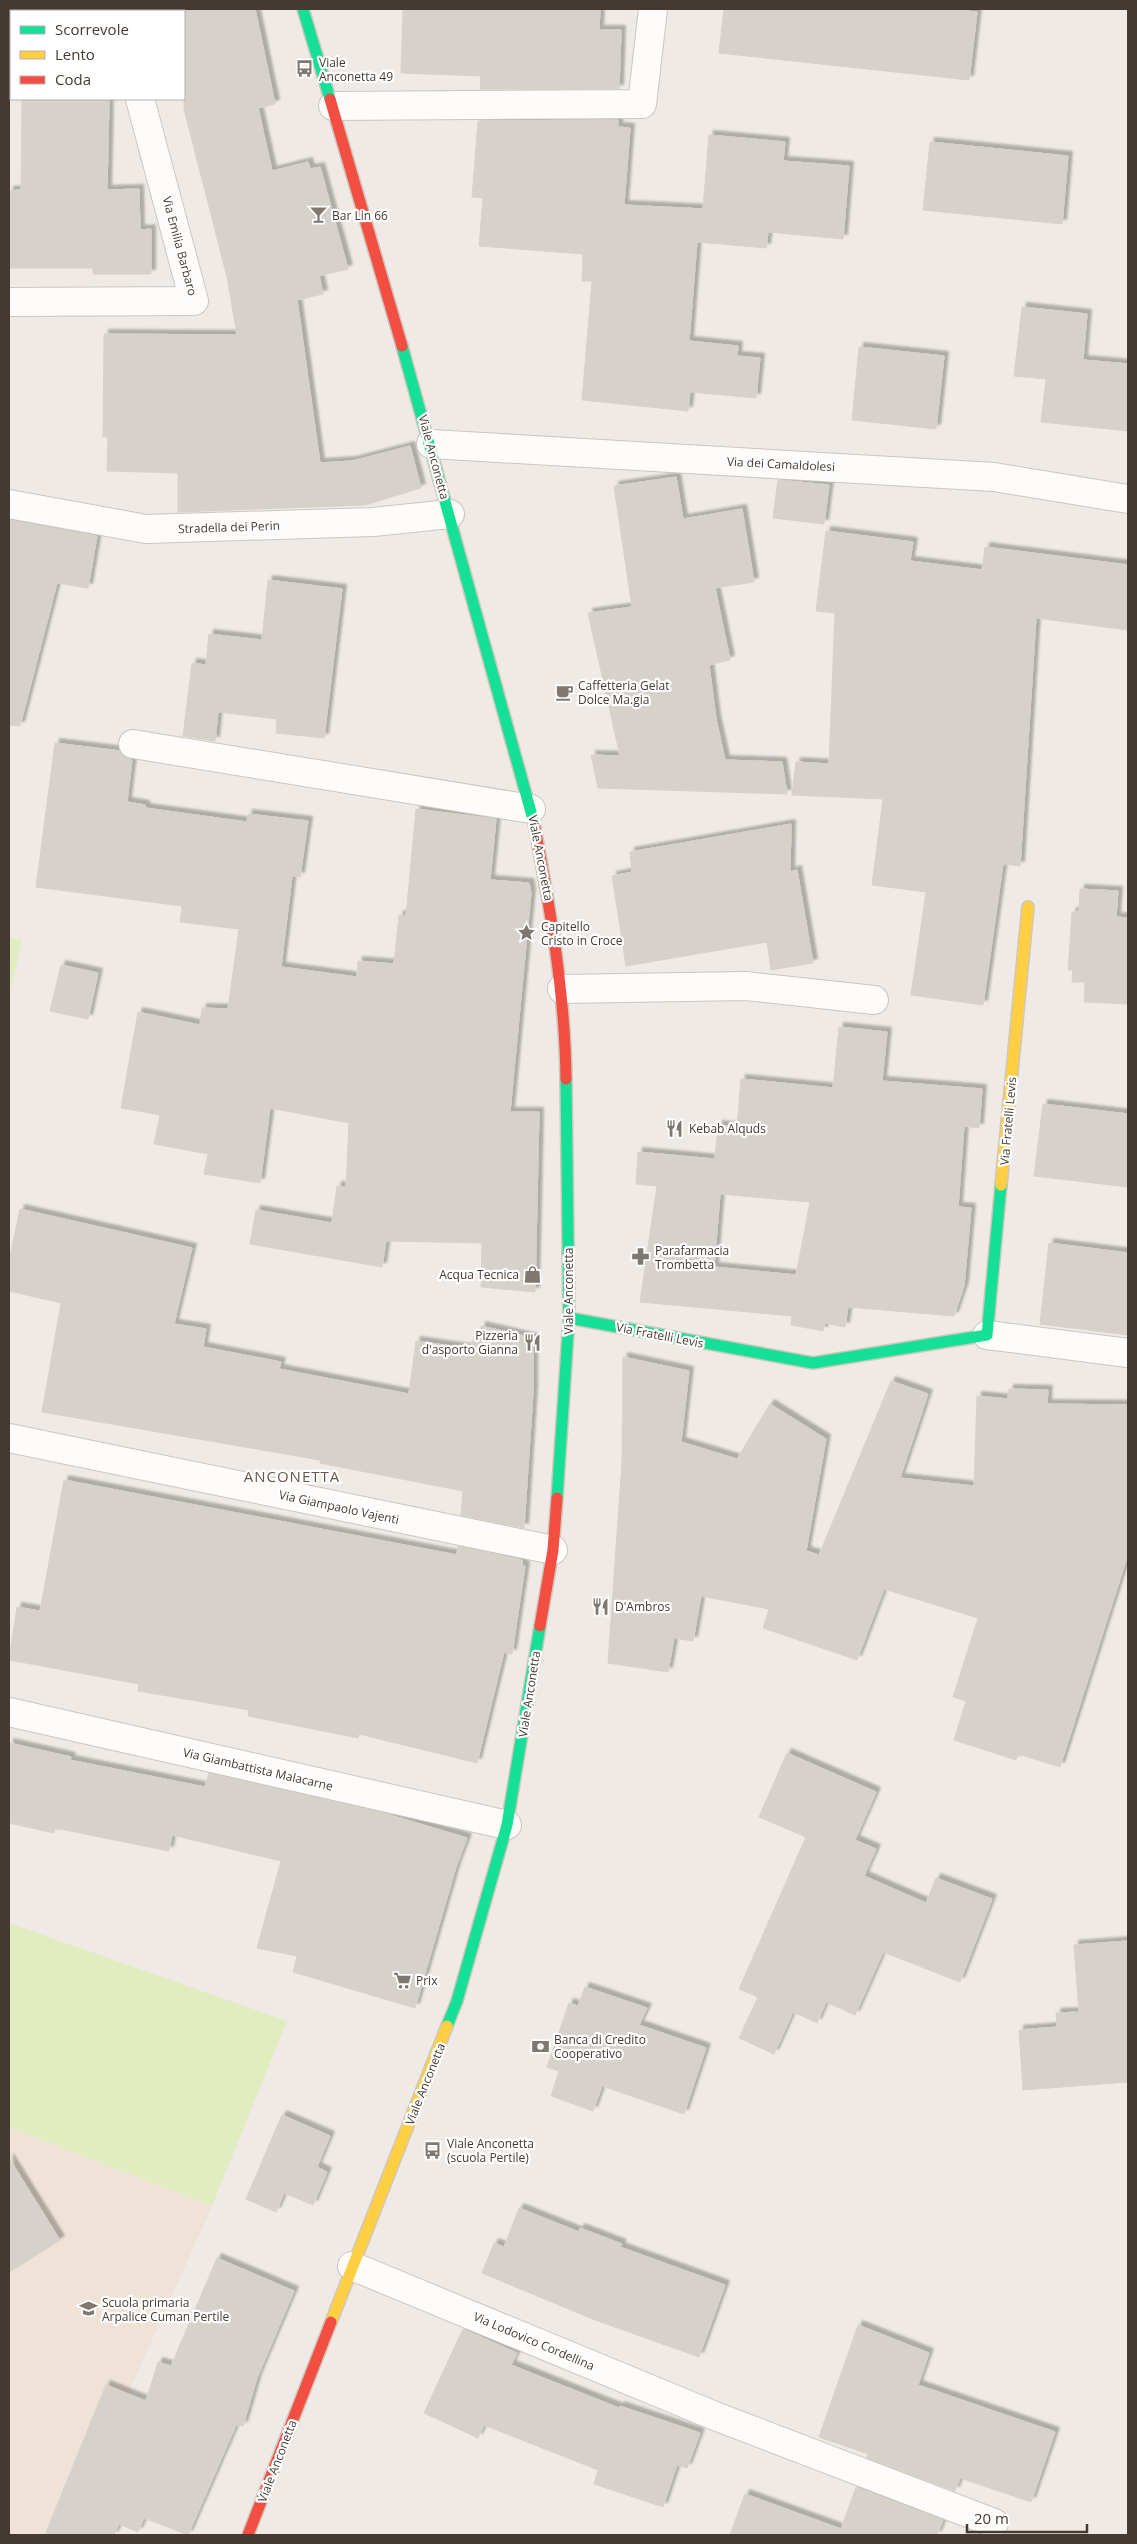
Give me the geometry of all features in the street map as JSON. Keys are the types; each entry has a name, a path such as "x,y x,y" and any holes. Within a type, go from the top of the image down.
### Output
{"main road":[{"name":"Viale Anconetta","path":"248,2535 457,2001 507,1825 553,1550 569,1318 566,1061 562,989 554,928 531,809 432,444 304,9"},
{"name":"Via Fratelli Levis","path":"569,1318 812,1363 987,1335 1028,907"}],"street":[{"path":"333,106 642,104 654,9"},
{"name":"Via Emilia Barbaro","path":"9,302 194,301 140,100"},
{"name":"Via dei Camaldolesi","path":"432,444 994,477 1128,499"},
{"name":"Stradella dei Perin","path":"9,504 146,529 373,522 450,514"},
{"name":"Viale Anconetta","path":"133,744 531,809"},
{"path":"562,989 746,986 874,1000"},
{"name":"Via Fratelli Levis","path":"987,1335 1128,1353"},
{"name":"Via Giampaolo Vajenti","path":"9,1438 553,1550"},
{"name":"Via Giambattista Malacarne","path":"9,1712 507,1825"},
{"name":"Via Lodovico Cordellina","path":"352,2266 715,2416 994,2523"}],"shaded area":[{"name":"Scuola primaria Arpalice Cuman Pertile","path":"9,2127 212,2206 128,2394 85,2499 63,2491 45,2535 9,2535"}],"green space":[{"path":"9,937 22,940 9,998"},
{"path":"9,1923 287,2021 212,2206 9,2127"}],"building":[{"path":"255,9 275,104 258,108 272,171 308,162 310,169 320,167 348,269 319,276 323,294 297,300 320,463 352,461 410,446 421,488 365,505 178,512 178,473 107,471 108,437 103,437 104,334 237,335 227,277 184,109 184,10"},
{"path":"403,9 600,9 599,30 621,30 619,89 480,89 481,76 401,73"},
{"path":"724,9 944,9 977,12 969,80 719,53"},
{"path":"22,100 109,100 107,190 139,189 140,230 151,229 151,274 93,274 93,268 9,268 9,191 21,190"},
{"path":"618,120 618,127 630,128 624,205 703,209 709,135 785,142 783,161 849,166 843,239 768,232 766,248 697,242 689,341 738,346 737,356 760,358 756,398 690,392 688,411 582,400 592,281 582,281 583,254 479,246 483,198 472,197 478,121"},
{"path":"930,142 1068,156 1062,224 923,210"},
{"path":"1022,307 1087,314 1083,360 1128,364 1128,431 1041,422 1046,379 1014,376"},
{"path":"859,347 944,356 936,429 852,420"},
{"path":"676,477 683,519 742,509 754,582 715,588 730,660 709,665 716,719 725,760 782,762 787,794 598,788 591,755 620,756 588,613 632,607 614,486"},
{"path":"778,480 829,485 824,524 773,518"},
{"path":"9,520 97,536 88,588 57,583 20,726 9,725"},
{"path":"826,531 913,542 910,561 982,570 985,547 1128,565 1128,630 1036,618 1020,866 1003,864 983,1005 911,995 926,892 872,885 883,799 792,795 796,762 829,764 835,613 816,611"},
{"path":"268,580 342,589 324,738 276,733 277,719 218,712 215,741 183,736 192,663 206,665 209,634 262,640"},
{"path":"55,743 120,751 124,756 132,760 127,802 145,805 145,808 247,822 248,814 308,821 300,877 292,876 281,967 357,977 358,961 394,964 399,915 406,916 416,809 496,819 490,880 529,883 531,893 510,1112 539,1112 535,1292 481,1287 482,1243 386,1241 382,1267 250,1244 256,1210 332,1223 337,1186 346,1187 349,1123 270,1108 260,1183 204,1174 208,1154 154,1144 160,1115 121,1108 138,1012 200,1025 202,1008 228,1009 239,929 180,922 182,906 36,887"},
{"path":"791,824 790,872 797,870 813,963 771,970 767,942 626,966 612,876 632,872 630,852"},
{"path":"1080,889 1118,891 1116,917 1128,918 1128,1004 1084,1002 1085,982 1072,982 1073,970 1068,970 1072,912 1079,912"},
{"path":"61,965 98,973 88,1019 50,1011"},
{"path":"839,1027 887,1032 882,1081 982,1089 979,1128 964,1126 958,1207 971,1208 964,1286 954,1316 848,1307 845,1327 825,1323 823,1331 791,1325 792,1316 640,1302 657,1186 636,1184 638,1152 715,1159 718,1125 737,1127 741,1079 833,1088","holes":["720,1194 810,1202 796,1275 714,1267"]},
{"path":"1043,1104 1128,1114 1128,1187 1034,1176"},
{"path":"20,1209 192,1248 174,1324 206,1329 203,1347 281,1362 279,1369 409,1394 416,1341 471,1349 472,1341 480,1341 481,1326 533,1338 533,1392 524,1528 461,1515 463,1491 320,1463 320,1460 42,1412 61,1303 9,1291 9,1261"},
{"path":"1049,1243 1128,1253 1128,1335 1040,1324"},
{"path":"623,1357 689,1371 681,1442 737,1459 770,1404 826,1439 806,1551 819,1555 891,1381 928,1394 900,1478 974,1486 977,1396 1008,1399 1009,1389 1048,1390 1047,1404 1128,1405 1128,1554 1060,1767 1018,1754 1016,1760 954,1740 966,1701 953,1697 978,1618 884,1589 857,1660 763,1628 769,1609 701,1596 693,1641 674,1638 668,1672 608,1663 622,1463"},
{"path":"64,1480 457,1555 458,1546 522,1560 522,1565 525,1566 512,1654 504,1652 477,1763 359,1734 358,1738 248,1716 249,1710 138,1691 139,1684 9,1660 17,1607 40,1611"},
{"path":"9,1743 71,1757 70,1760 205,1787 209,1773 380,1812 467,1838 456,1867 415,2008 293,1972 297,1956 257,1948 281,1861 172,1835 169,1851 55,1828 54,1833 9,1823"},
{"path":"787,1753 876,1792 855,1840 876,1849 864,1876 926,1903 936,1878 992,1899 960,1982 883,1952 855,2015 826,2002 817,2023 793,2012 774,2054 739,2038 758,1997 739,1989 806,1837 759,1817"},
{"path":"1128,1941 1128,2082 1023,2090 1019,2030 1057,2027 1056,2013 1079,2012 1074,1945"},
{"path":"585,1987 647,2008 639,2025 706,2048 684,2114 602,2086 593,2111 551,2096 559,2071 547,2067 569,2003 578,2006"},
{"path":"282,2115 330,2136 317,2167 327,2172 313,2205 284,2193 276,2212 246,2199"},
{"path":"9,2158 60,2240 9,2272"},
{"path":"519,2208 579,2232 580,2228 622,2244 620,2247 725,2285 699,2357 595,2320 482,2273 494,2243 504,2247"},
{"path":"217,2258 294,2291 257,2378 243,2426 236,2425 188,2535 144,2518 138,2532 119,2524 114,2535 45,2535 106,2385 146,2401 158,2362 171,2366"},
{"path":"858,2325 929,2353 918,2385 1055,2432 1031,2502 960,2478 955,2491 867,2458 868,2454 819,2437"},
{"path":"463,2329 517,2353 511,2365 619,2408 620,2406 700,2433 687,2468 677,2465 663,2507 594,2484 598,2470 484,2425 478,2438 424,2413"},
{"path":"856,2487 943,2520 937,2535 730,2535 745,2494 841,2529"}],"traffic: fast":[{"path":"303,9 330,99"},
{"path":"402,346 534,823"},
{"path":"557,1498 569,1318 566,1079"},
{"path":"569,1318 813,1363 987,1335 1001,1185"},
{"path":"447,2026 457,2001 507,1825 540,1626"}],"traffic: slow":[{"path":"1001,1185 1028,907"},
{"path":"331,2322 447,2026"}],"traffic: jam":[{"path":"330,99 402,346"},
{"path":"534,823 560,982 566,1079"},
{"path":"540,1626 553,1550 557,1498"},
{"path":"248,2535 331,2322"}],"place":[{"name":"Viale Anconetta 49","path":"305,69"},
{"name":"Bar Lin 66","path":"318,215"},
{"name":"Caffetteria Gelat Dolce Ma.gia","path":"564,692"},
{"name":"Capitello Cristo in Croce","path":"527,933"},
{"name":"Kebab Alquds","path":"675,1128"},
{"name":"Parafarmacia Trombetta","path":"641,1257"},
{"name":"Acqua Tecnica","path":"533,1274"},
{"name":"Pizzeria d'asporto Gianna","path":"532,1342"},
{"name":"D'Ambros","path":"601,1606"},
{"name":"Prix","path":"402,1980"},
{"name":"Banca di Credito Cooperativo","path":"540,2046"},
{"name":"Viale Anconetta (scuola Pertile)","path":"433,2150"},
{"name":"Scuola primaria Arpalice Cuman Pertile","path":"88,2309"}],"district":[{"name":"ANCONETTA","path":"292,1476"}]}
